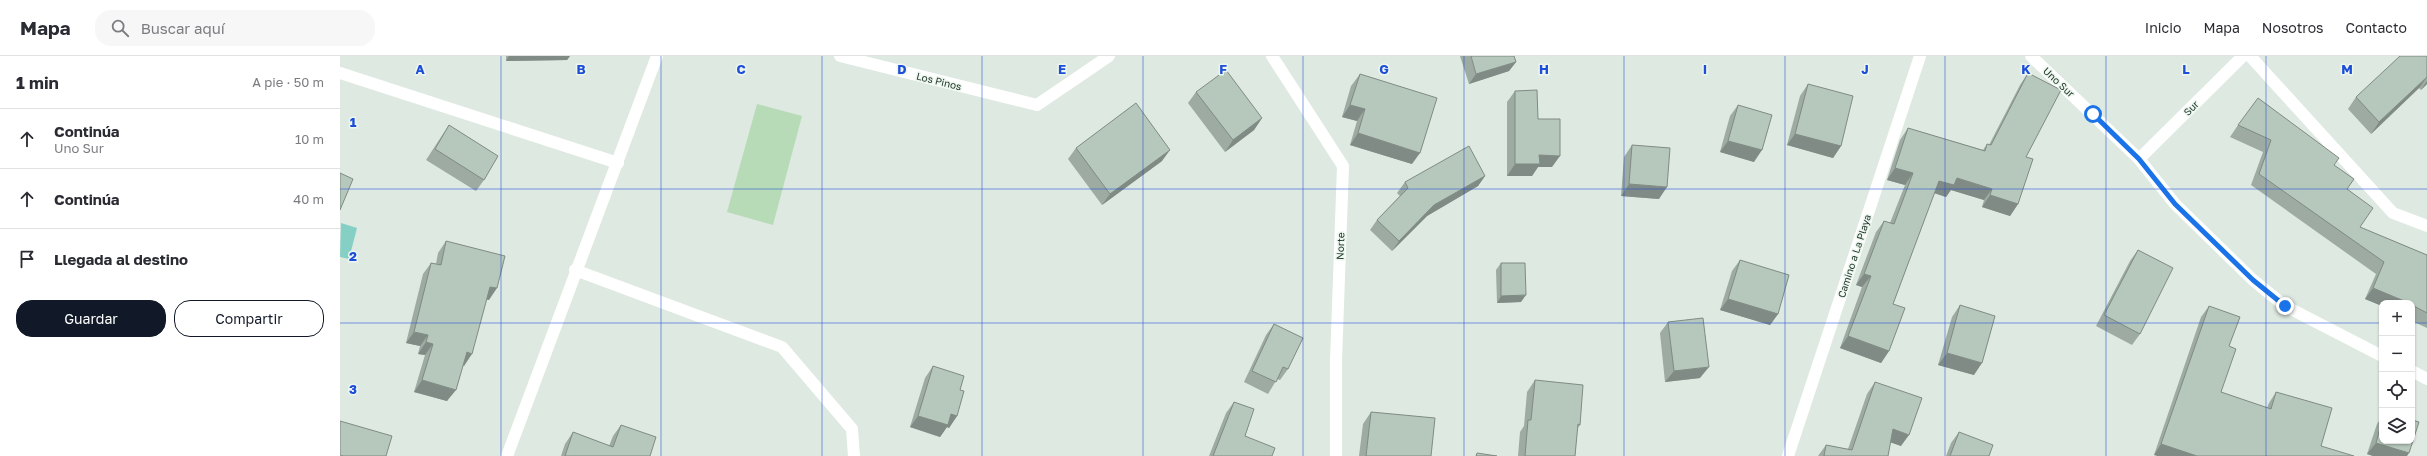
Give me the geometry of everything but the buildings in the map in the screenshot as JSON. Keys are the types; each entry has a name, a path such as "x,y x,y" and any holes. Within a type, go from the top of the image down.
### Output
{"street":[{"path":"507,456 575,270 618,164 657,56"},
{"name":"Los Pinos","path":"840,56 1037,105 1108,56"},
{"name":"Norte","path":"1272,56 1343,166 1336,361 1336,456"},
{"name":"Camino a La Playa","path":"1788,456 1920,56"},
{"name":"Uno Sur","path":"2031,56 2139,159 2175,204 2253,280 2285,306 2379,354"},
{"name":"Sur","path":"2139,159 2243,56"},
{"path":"2250,56 2394,213 2427,226"},
{"path":"340,72 618,164"},
{"path":"575,270 782,348 852,429 854,456"},
{"path":"2414,372 2427,379"}],"green space":[{"path":"757,104 802,116 773,225 727,212"}],"water":[{"path":"341,223 357,228 349,259 340,257"}],"route":[{"path":"2093,114 2139,159 2175,204 2253,280 2285,306"}]}
